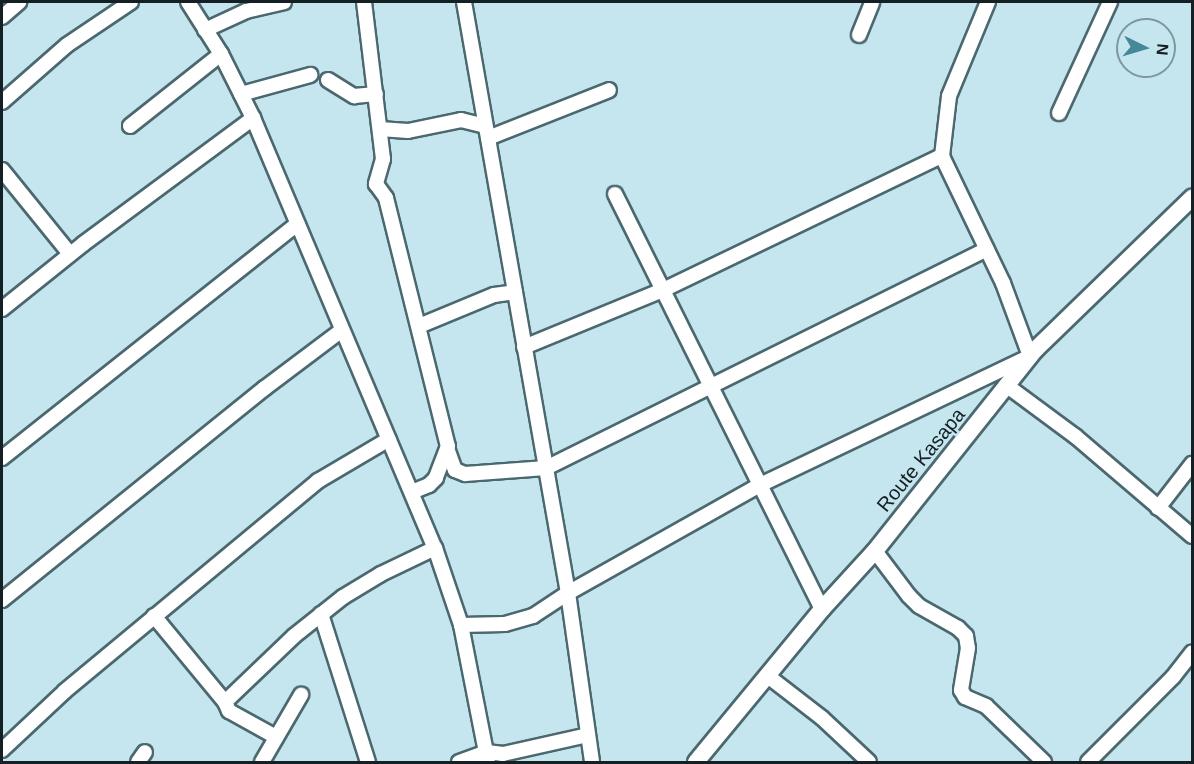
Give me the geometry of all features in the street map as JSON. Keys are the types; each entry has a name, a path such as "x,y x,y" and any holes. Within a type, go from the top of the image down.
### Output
{"main road":[{"name":"Route Kasapa","path":"696,762 769,677 822,609 875,551 1030,356 1192,198"}],"street":[{"path":"2,17 19,2"},
{"path":"2,102 67,45 131,2"},
{"path":"188,2 221,54 253,118 435,548 461,625 487,758"},
{"path":"206,30 246,11 284,2"},
{"path":"364,2 383,162 376,184 386,198 448,451 455,470 465,474 546,468 987,249"},
{"path":"464,2 568,593 592,762"},
{"path":"859,35 872,2"},
{"path":"461,625 519,621 546,610 568,593 760,485 1030,356 1003,283 942,156 949,96 988,2"},
{"path":"1059,113 1110,2"},
{"path":"130,126 221,54"},
{"path":"242,94 310,75"},
{"path":"328,80 354,96 376,94"},
{"path":"380,129 408,131 461,120 487,132 609,90"},
{"path":"2,309 70,254 253,118"},
{"path":"524,347 663,290 942,156"},
{"path":"2,170 70,254"},
{"path":"615,194 822,609"},
{"path":"2,458 297,224"},
{"path":"419,326 494,295 515,292"},
{"path":"2,600 265,388 342,330"},
{"path":"1006,386 1075,436 1192,536"},
{"path":"2,750 65,691 318,481 389,439"},
{"path":"412,492 433,482 448,451"},
{"path":"1158,508 1192,464"},
{"path":"225,702 294,636 321,614 381,574 435,548"},
{"path":"875,551 919,606 958,628 966,636 968,648 961,690 964,697 986,706 1044,762"},
{"path":"321,614 368,762"},
{"path":"154,616 225,702 229,711 276,737"},
{"path":"1088,762 1173,677 1192,653"},
{"path":"769,677 850,741 869,762"},
{"path":"262,762 300,695"},
{"path":"459,762 487,758 588,735"}]}
